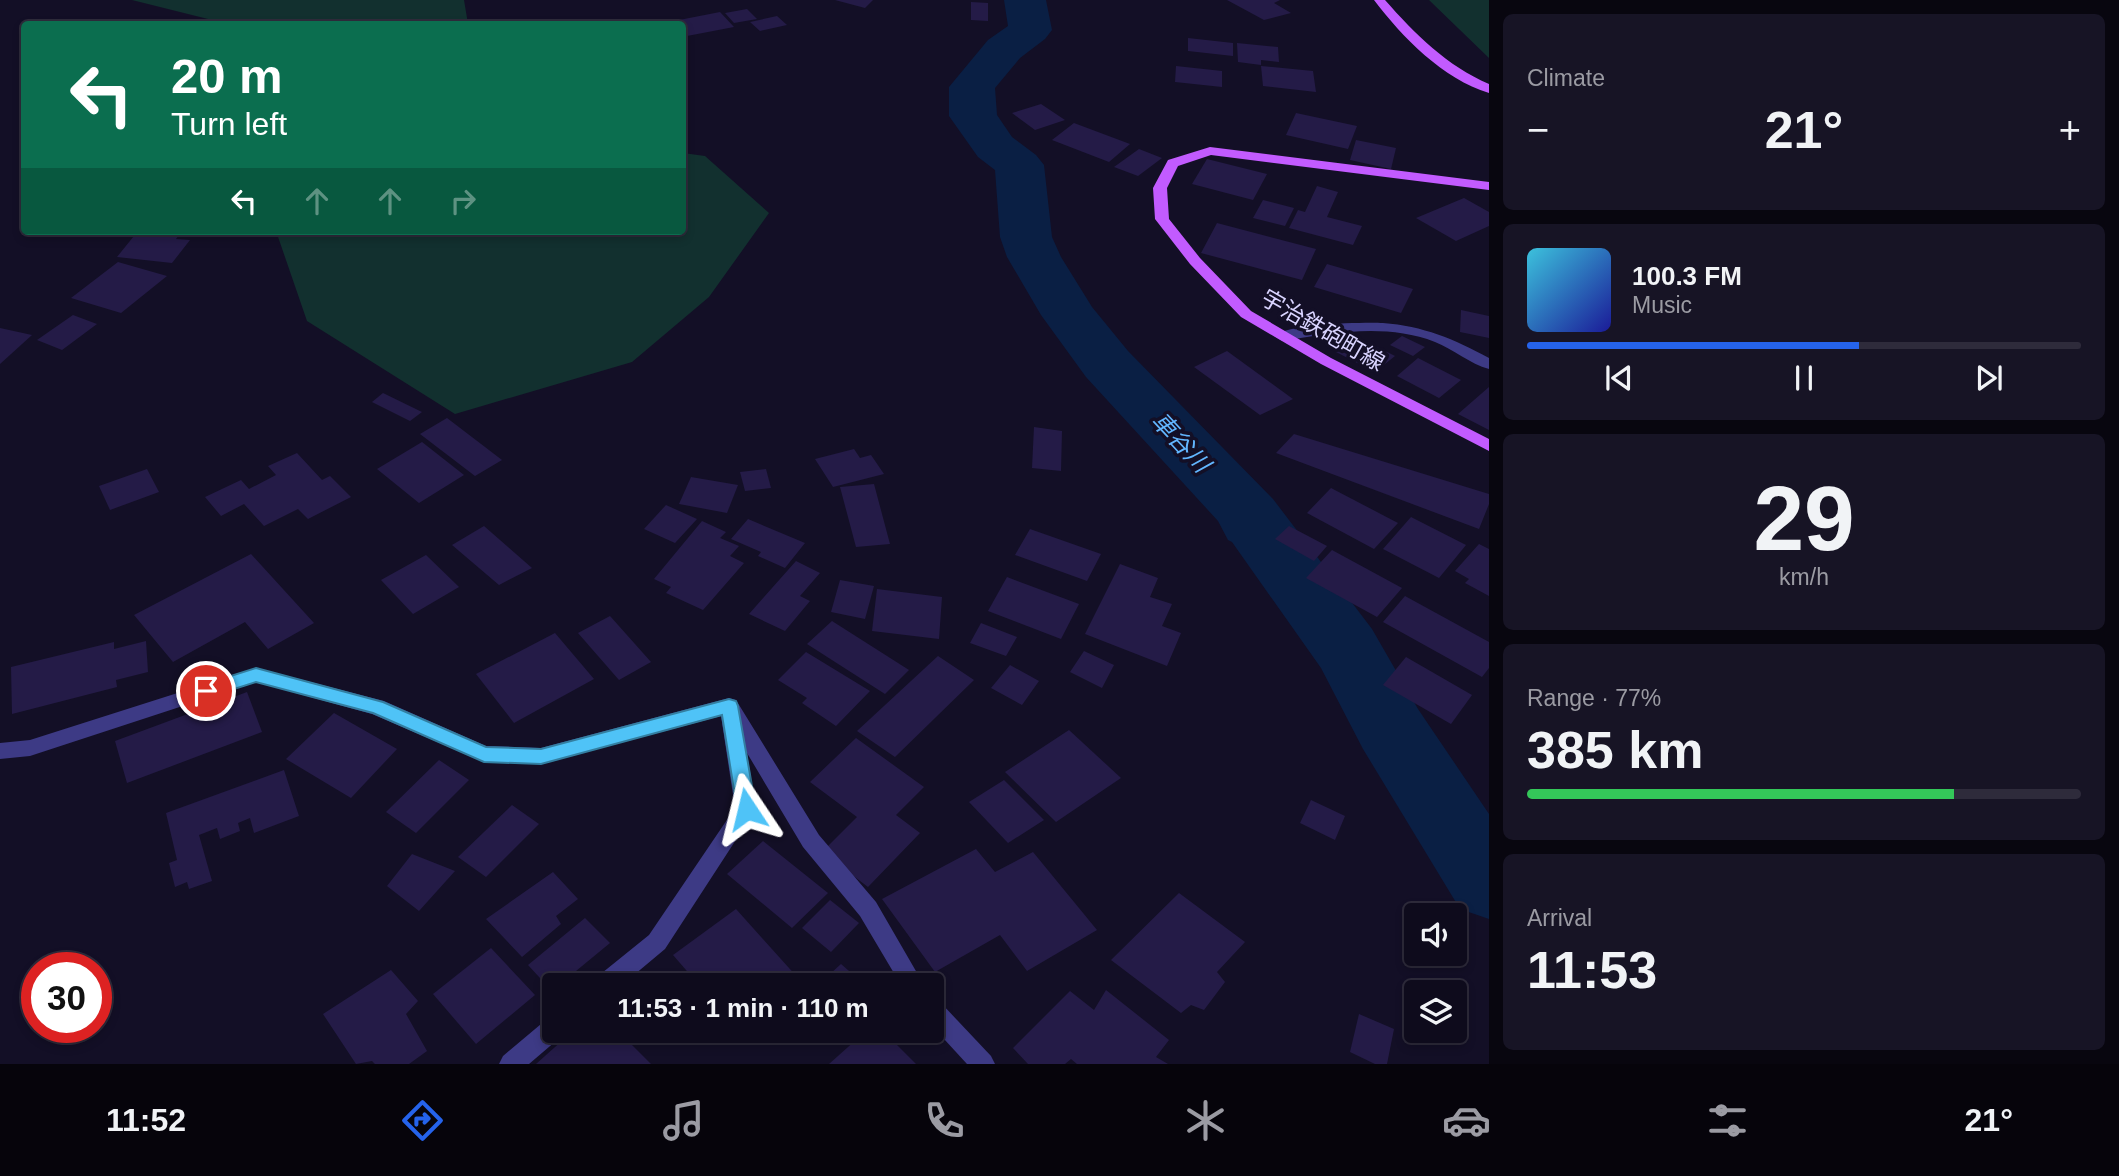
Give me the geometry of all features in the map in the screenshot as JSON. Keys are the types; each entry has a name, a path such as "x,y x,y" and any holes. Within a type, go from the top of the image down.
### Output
{"main road":[{"path":"1379,0 1396,20 1457,73 1489,89"},
{"name":"宇治鉄砲町線","path":"1489,186 1210,151 1173,163 1160,188 1162,219 1195,261 1246,314 1282,336 1489,446"}],"street":[{"path":"1282,336 1328,328 1398,329 1438,338 1489,365"},
{"path":"0,751 30,748 256,675 377,707 484,754 541,756 729,706"},
{"path":"620,973 657,942 747,809 729,706"},
{"path":"729,706 811,841 868,909 906,973"},
{"path":"944,1023 983,1064"},
{"path":"511,1064 542,1038"}],"green space":[{"path":"132,0 464,0 468,21 216,21"},
{"path":"1429,0 1489,0 1489,58"},
{"path":"686,153 705,156 769,213 709,297 632,362 455,414 307,321 277,235 686,235"}],"building":[{"path":"835,0 873,0 865,8"},
{"path":"1227,0 1280,0 1274,3 1291,13 1264,20"},
{"path":"971,2 988,3 988,21 971,20"},
{"path":"747,9 757,19 734,23 725,13"},
{"path":"720,12 734,27 687,36 686,21 674,21"},
{"path":"777,16 787,25 760,31 750,22"},
{"path":"1188,38 1233,43 1233,56 1188,51"},
{"path":"1237,43 1278,47 1279,62 1261,60 1261,65 1238,62"},
{"path":"1176,66 1222,71 1222,87 1175,82"},
{"path":"1261,66 1313,71 1316,92 1263,86"},
{"path":"1041,104 1065,120 1035,130 1012,113"},
{"path":"1296,113 1357,126 1348,149 1286,135"},
{"path":"1074,123 1130,144 1109,162 1052,140"},
{"path":"1356,140 1396,148 1391,169 1350,160"},
{"path":"1139,149 1162,158 1138,176 1114,167"},
{"path":"1207,159 1267,174 1253,200 1192,184"},
{"path":"1317,186 1338,192 1327,217 1362,226 1353,245 1289,228 1298,210 1305,212"},
{"path":"1464,198 1489,212 1489,226 1456,241 1416,218"},
{"path":"1263,200 1294,208 1285,226 1253,218"},
{"path":"1217,223 1316,249 1302,280 1201,253"},
{"path":"135,235 179,235 176,239 190,240 172,263 117,257"},
{"path":"118,262 167,276 121,313 71,298"},
{"path":"1327,264 1413,289 1401,313 1314,287"},
{"path":"1461,310 1489,316 1489,338 1460,332"},
{"path":"73,315 97,324 62,350 37,340"},
{"path":"0,328 32,335 0,364"},
{"path":"1355,336 1395,356 1375,372 1336,352"},
{"path":"1402,336 1425,347 1413,356 1390,345"},
{"path":"1227,351 1293,399 1260,415 1194,367"},
{"path":"1418,358 1461,380 1439,398 1397,376"},
{"path":"1489,387 1489,430 1458,414"},
{"path":"383,393 422,412 410,421 372,402"},
{"path":"447,418 502,460 475,476 420,434"},
{"path":"1034,427 1062,431 1061,471 1032,468"},
{"path":"1294,434 1489,494 1489,504 1479,529 1276,453"},
{"path":"422,442 464,475 419,503 377,469"},
{"path":"854,449 860,458 871,455 884,474 833,487 815,459"},
{"path":"297,453 322,480 330,476 351,497 308,519 298,509 264,526 244,504 221,516 205,497 241,480 249,489 276,475 268,466"},
{"path":"147,469 159,492 110,510 99,486"},
{"path":"766,469 771,488 745,491 740,472"},
{"path":"691,477 738,485 727,513 679,504"},
{"path":"874,484 890,544 856,547 840,487"},
{"path":"1331,488 1398,523 1374,549 1307,513"},
{"path":"666,505 697,519 675,543 644,529"},
{"path":"1411,517 1466,545 1439,578 1383,549"},
{"path":"748,519 805,543 785,568 758,556 761,552 731,539"},
{"path":"702,521 726,532 720,538 739,546 730,556 744,563 703,610 666,593 671,587 654,579"},
{"path":"484,526 532,568 499,585 452,545"},
{"path":"1289,526 1327,546 1314,561 1275,539"},
{"path":"1030,529 1101,554 1087,581 1015,555"},
{"path":"1479,544 1489,549 1489,596 1465,583 1469,579 1455,571"},
{"path":"1332,550 1402,588 1377,617 1306,578"},
{"path":"251,554 314,623 268,649 245,622 173,662 134,615"},
{"path":"426,555 459,587 413,614 381,580"},
{"path":"796,561 820,573 800,596 810,601 785,631 749,614"},
{"path":"1120,564 1158,578 1150,597 1172,604 1162,626 1181,633 1167,666 1085,634"},
{"path":"1007,577 1079,604 1061,639 988,611"},
{"path":"840,580 874,586 865,619 831,612"},
{"path":"877,589 942,597 939,639 872,631"},
{"path":"1405,596 1489,642 1489,668 1482,677 1383,622"},
{"path":"610,616 651,662 619,680 578,633"},
{"path":"832,621 909,670 885,694 807,644"},
{"path":"981,623 1017,637 1006,656 970,643"},
{"path":"555,633 594,679 514,723 476,674"},
{"path":"146,641 148,672 116,680 117,687 12,714 11,667 114,642 114,649"},
{"path":"1084,651 1114,665 1102,688 1070,672"},
{"path":"806,652 870,691 836,726 802,703 807,698 778,680"},
{"path":"938,656 974,680 895,757 857,731"},
{"path":"1406,657 1472,695 1451,724 1383,685"},
{"path":"1010,665 1039,681 1022,705 991,688"},
{"path":"247,692 262,732 127,783 115,741"},
{"path":"334,713 397,749 351,798 286,759"},
{"path":"1069,730 1121,778 1056,822 1005,772"},
{"path":"856,738 924,787 896,815 920,833 868,887 822,852 857,817 810,782"},
{"path":"439,760 469,780 416,833 386,812"},
{"path":"284,770 299,816 254,833 250,818 238,823 240,831 220,839 217,828 199,835 212,881 189,889 187,882 175,887 169,863 177,860 166,813"},
{"path":"1004,780 1044,820 1008,843 969,802"},
{"path":"1311,800 1345,816 1335,840 1300,823"},
{"path":"512,805 539,824 486,877 458,857"},
{"path":"763,841 828,893 792,928 727,874"},
{"path":"976,849 995,872 1033,852 1097,930 1027,971 1000,935 935,972 882,899"},
{"path":"412,854 455,871 419,911 387,886"},
{"path":"553,872 578,899 556,916 561,924 522,957 486,919"},
{"path":"1179,893 1245,942 1217,972 1225,982 1204,1010 1191,1005 1181,1013 1111,960"},
{"path":"830,900 859,923 831,952 802,928"},
{"path":"736,909 794,973 689,973 673,955"},
{"path":"585,918 610,943 574,973 542,973 542,980 528,965"},
{"path":"491,948 535,995 476,1044 433,994"},
{"path":"841,964 851,973 831,973"},
{"path":"391,970 418,1001 406,1014 427,1051 409,1064 375,1064 372,1061 356,1064 323,1014"},
{"path":"1106,990 1169,1040 1156,1057 1168,1064 1077,1064 1071,1059 1065,1064 1028,1064 1013,1048 1070,991 1094,1010"},
{"path":"1359,1014 1394,1029 1387,1064 1375,1064 1350,1052"},
{"path":"560,1043 630,1043 651,1064 536,1064"},
{"path":"853,1043 895,1043 916,1064 829,1064"}],"waterway":[{"name":"車谷川","path":"1025,0 1030,30 1004,49 972,87 973,116 995,147 1019,165 1026,237 1034,257 1069,315 1107,364 1250,515 1251,524 1255,525 1311,598 1346,648 1390,728 1489,883"}],"route":[{"path":"206,691 256,675 377,707 484,754 541,756 729,706 747,809"}]}
